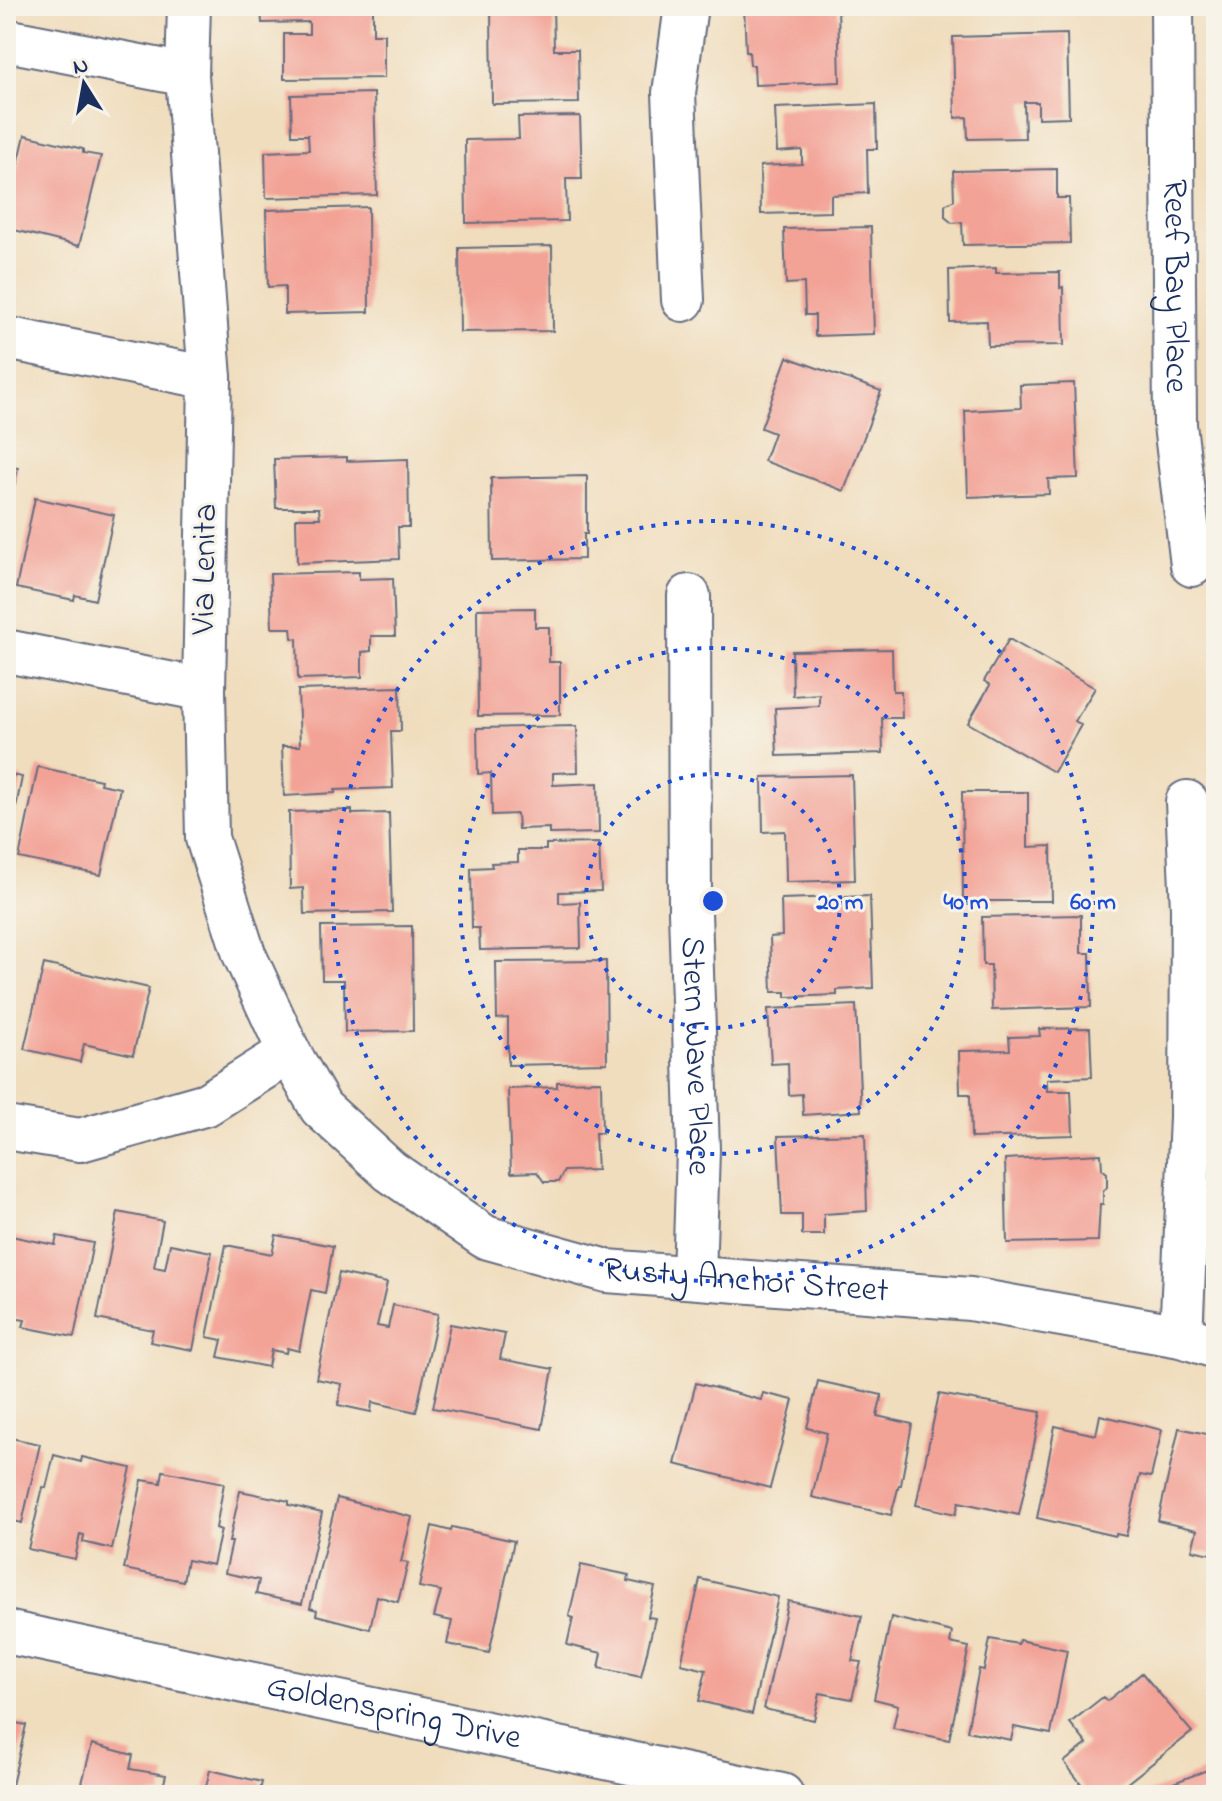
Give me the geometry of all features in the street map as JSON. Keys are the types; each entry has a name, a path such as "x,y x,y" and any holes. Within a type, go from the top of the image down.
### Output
{"street":[{"name":"Via Lenita","path":"189,6 187,75 210,378 204,690 207,838 244,954 289,1052 321,1108"},
{"path":"683,300 674,93 686,6"},
{"name":"Reef Bay Place","path":"1172,6 1175,425 1192,565"},
{"path":"6,40 187,75"},
{"path":"6,338 210,378"},
{"name":"Stern Wave Place","path":"689,596 690,912 698,1150 694,1277"},
{"path":"6,651 204,690"},
{"path":"1187,802 1192,908 1191,1118 1198,1341"},
{"path":"6,1128 80,1140 207,1104 289,1052"},
{"name":"Rusty Anchor Street","path":"321,1108 390,1171 485,1237 607,1271 970,1299 1198,1341"},
{"name":"Goldenspring Drive","path":"6,1632 782,1795"}],"building":[{"path":"261,6 373,6 373,34 384,34 384,78 284,79 284,34 309,34 309,22 262,23"},
{"path":"491,6 553,6 554,50 578,50 579,103 492,104"},
{"path":"744,6 838,6 840,82 755,85 754,65 750,65 749,52 746,52"},
{"path":"944,6 1042,6 1042,9 944,12"},
{"path":"1067,34 1069,117 1038,118 1038,102 1024,102 1025,138 968,139 967,117 955,118 953,37"},
{"path":"374,93 377,195 266,198 265,152 309,150 308,135 292,135 291,95"},
{"path":"876,104 877,149 867,149 868,193 831,195 831,212 761,214 760,166 802,164 802,150 777,152 775,108"},
{"path":"580,116 582,179 566,179 567,221 466,223 465,140 519,139 518,117"},
{"path":"25,135 101,156 79,246 6,228 6,216"},
{"path":"1057,169 1057,198 1069,198 1070,243 963,245 962,222 952,223 945,217 945,205 954,200 953,171"},
{"path":"368,207 369,312 285,314 285,286 268,287 266,210"},
{"path":"871,227 874,334 815,336 815,315 805,315 804,283 786,284 784,229"},
{"path":"552,246 553,331 460,332 459,248"},
{"path":"996,268 996,273 1060,272 1064,345 988,346 987,321 950,322 949,270"},
{"path":"787,357 881,391 844,491 764,461 774,433 761,428"},
{"path":"1074,383 1078,478 1048,479 1049,494 968,497 965,411 1021,408 1020,385"},
{"path":"347,457 347,461 408,459 409,527 398,527 399,559 297,563 296,518 320,518 319,508 276,508 274,459"},
{"path":"6,466 18,468 7,520 6,520"},
{"path":"587,476 584,559 492,561 491,478"},
{"path":"35,498 114,515 95,600 75,595 74,600 16,588"},
{"path":"359,572 359,579 393,578 395,636 371,636 371,651 362,652 362,677 298,679 297,639 292,638 291,628 272,628 270,574"},
{"path":"535,608 535,627 549,627 549,662 560,662 560,715 478,716 477,609"},
{"path":"1009,639 1095,688 1075,721 1081,725 1054,772 968,723 990,685 984,681"},
{"path":"892,649 893,691 901,691 902,718 882,718 883,753 777,756 775,708 819,706 819,694 793,696 792,651"},
{"path":"400,687 401,731 391,731 393,788 284,796 282,746 300,746 298,690"},
{"path":"577,726 578,772 553,773 553,785 598,783 599,833 549,834 549,828 518,829 517,814 492,815 491,773 478,774 477,728"},
{"path":"38,767 101,780 100,784 120,788 101,875 19,858"},
{"path":"6,774 22,777 7,853 6,853"},
{"path":"852,775 855,880 786,882 785,831 763,832 762,777"},
{"path":"962,792 1028,792 1028,847 1051,846 1052,901 963,901"},
{"path":"352,810 352,814 389,813 392,912 304,914 303,888 290,889 289,812"},
{"path":"599,843 601,891 559,892 559,903 580,902 581,948 480,950 479,928 472,928 471,868 492,867 491,863 518,862 518,850 546,850 546,844"},
{"path":"870,896 873,988 837,990 837,995 786,997 786,992 772,992 770,937 782,936 781,899"},
{"path":"1081,915 1081,953 1090,953 1091,1007 992,1010 991,965 983,965 982,917"},
{"path":"412,926 413,1031 345,1032 344,980 322,980 321,927"},
{"path":"606,961 607,1063 508,1065 508,1018 497,1019 496,962"},
{"path":"44,964 149,988 133,1055 84,1044 80,1062 24,1049"},
{"path":"6,975 13,977 7,1005 6,1005"},
{"path":"856,1005 861,1111 803,1115 802,1094 789,1095 788,1063 771,1064 768,1009"},
{"path":"1090,1028 1092,1077 1047,1079 1047,1091 1071,1091 1073,1135 971,1138 970,1094 960,1094 959,1051 1010,1050 1009,1037 1040,1036 1039,1029"},
{"path":"601,1081 602,1133 595,1133 597,1170 564,1171 558,1182 544,1182 537,1172 511,1173 508,1089 557,1087 557,1082"},
{"path":"865,1134 867,1211 824,1214 824,1235 802,1235 802,1215 782,1215 778,1136"},
{"path":"1101,1154 1102,1169 1107,1173 1107,1187 1103,1192 1103,1204 1100,1204 1098,1241 1007,1243 1005,1159"},
{"path":"118,1212 163,1221 154,1267 165,1269 170,1244 212,1252 193,1350 150,1342 153,1330 97,1319"},
{"path":"6,1235 55,1245 57,1236 93,1243 74,1337 23,1327 25,1320 6,1317"},
{"path":"276,1235 333,1246 325,1293 311,1290 299,1351 287,1348 286,1353 271,1350 268,1367 218,1357 222,1340 207,1337 226,1245 272,1254"},
{"path":"339,1273 387,1283 377,1326 388,1328 393,1305 438,1314 416,1412 372,1402 371,1412 338,1405 342,1384 316,1379"},
{"path":"450,1324 505,1334 500,1359 553,1369 542,1429 433,1408"},
{"path":"818,1381 882,1395 877,1416 912,1424 901,1485 891,1515 812,1497 827,1433 807,1428"},
{"path":"696,1383 761,1400 763,1393 793,1400 770,1488 675,1464"},
{"path":"939,1394 1041,1412 1019,1515 959,1502 956,1514 916,1505"},
{"path":"1100,1415 1162,1430 1151,1477 1140,1475 1126,1536 1037,1518 1055,1426 1096,1435"},
{"path":"1179,1428 1216,1436 1216,1555 1192,1550 1197,1530 1158,1521"},
{"path":"6,1437 40,1444 22,1523 6,1519"},
{"path":"54,1455 81,1462 82,1457 131,1468 112,1549 83,1542 84,1535 80,1534 75,1559 28,1549"},
{"path":"163,1471 224,1483 216,1528 221,1530 213,1565 187,1560 183,1581 124,1569 142,1480 161,1483"},
{"path":"240,1491 289,1501 289,1505 322,1513 302,1604 256,1594 259,1580 225,1573"},
{"path":"337,1498 412,1517 401,1562 408,1563 398,1602 377,1596 370,1629 316,1615 317,1610 310,1608"},
{"path":"432,1526 451,1531 452,1527 514,1541 489,1653 447,1644 452,1621 434,1617 441,1591 419,1587"},
{"path":"581,1565 629,1575 628,1581 655,1587 648,1617 655,1618 641,1677 599,1668 602,1653 567,1645 573,1618 569,1616"},
{"path":"700,1579 778,1597 752,1714 699,1701 706,1670 681,1664"},
{"path":"788,1601 862,1616 852,1661 861,1662 852,1699 820,1693 814,1720 764,1709"},
{"path":"891,1617 952,1632 950,1643 969,1647 949,1740 893,1728 898,1705 874,1699"},
{"path":"990,1639 1018,1644 1019,1640 1067,1650 1051,1734 1014,1727 1011,1740 967,1731 979,1669 984,1670"},
{"path":"1142,1673 1192,1732 1112,1795 1090,1795 1064,1762 1087,1744 1070,1723 1103,1697 1107,1701"},
{"path":"6,1721 26,1725 12,1785 9,1785 7,1794"},
{"path":"92,1744 133,1755 130,1769 166,1775 161,1795 79,1795"},
{"path":"1215,1767 1216,1795 1142,1795"},
{"path":"210,1770 262,1782 259,1795 204,1795"}]}
